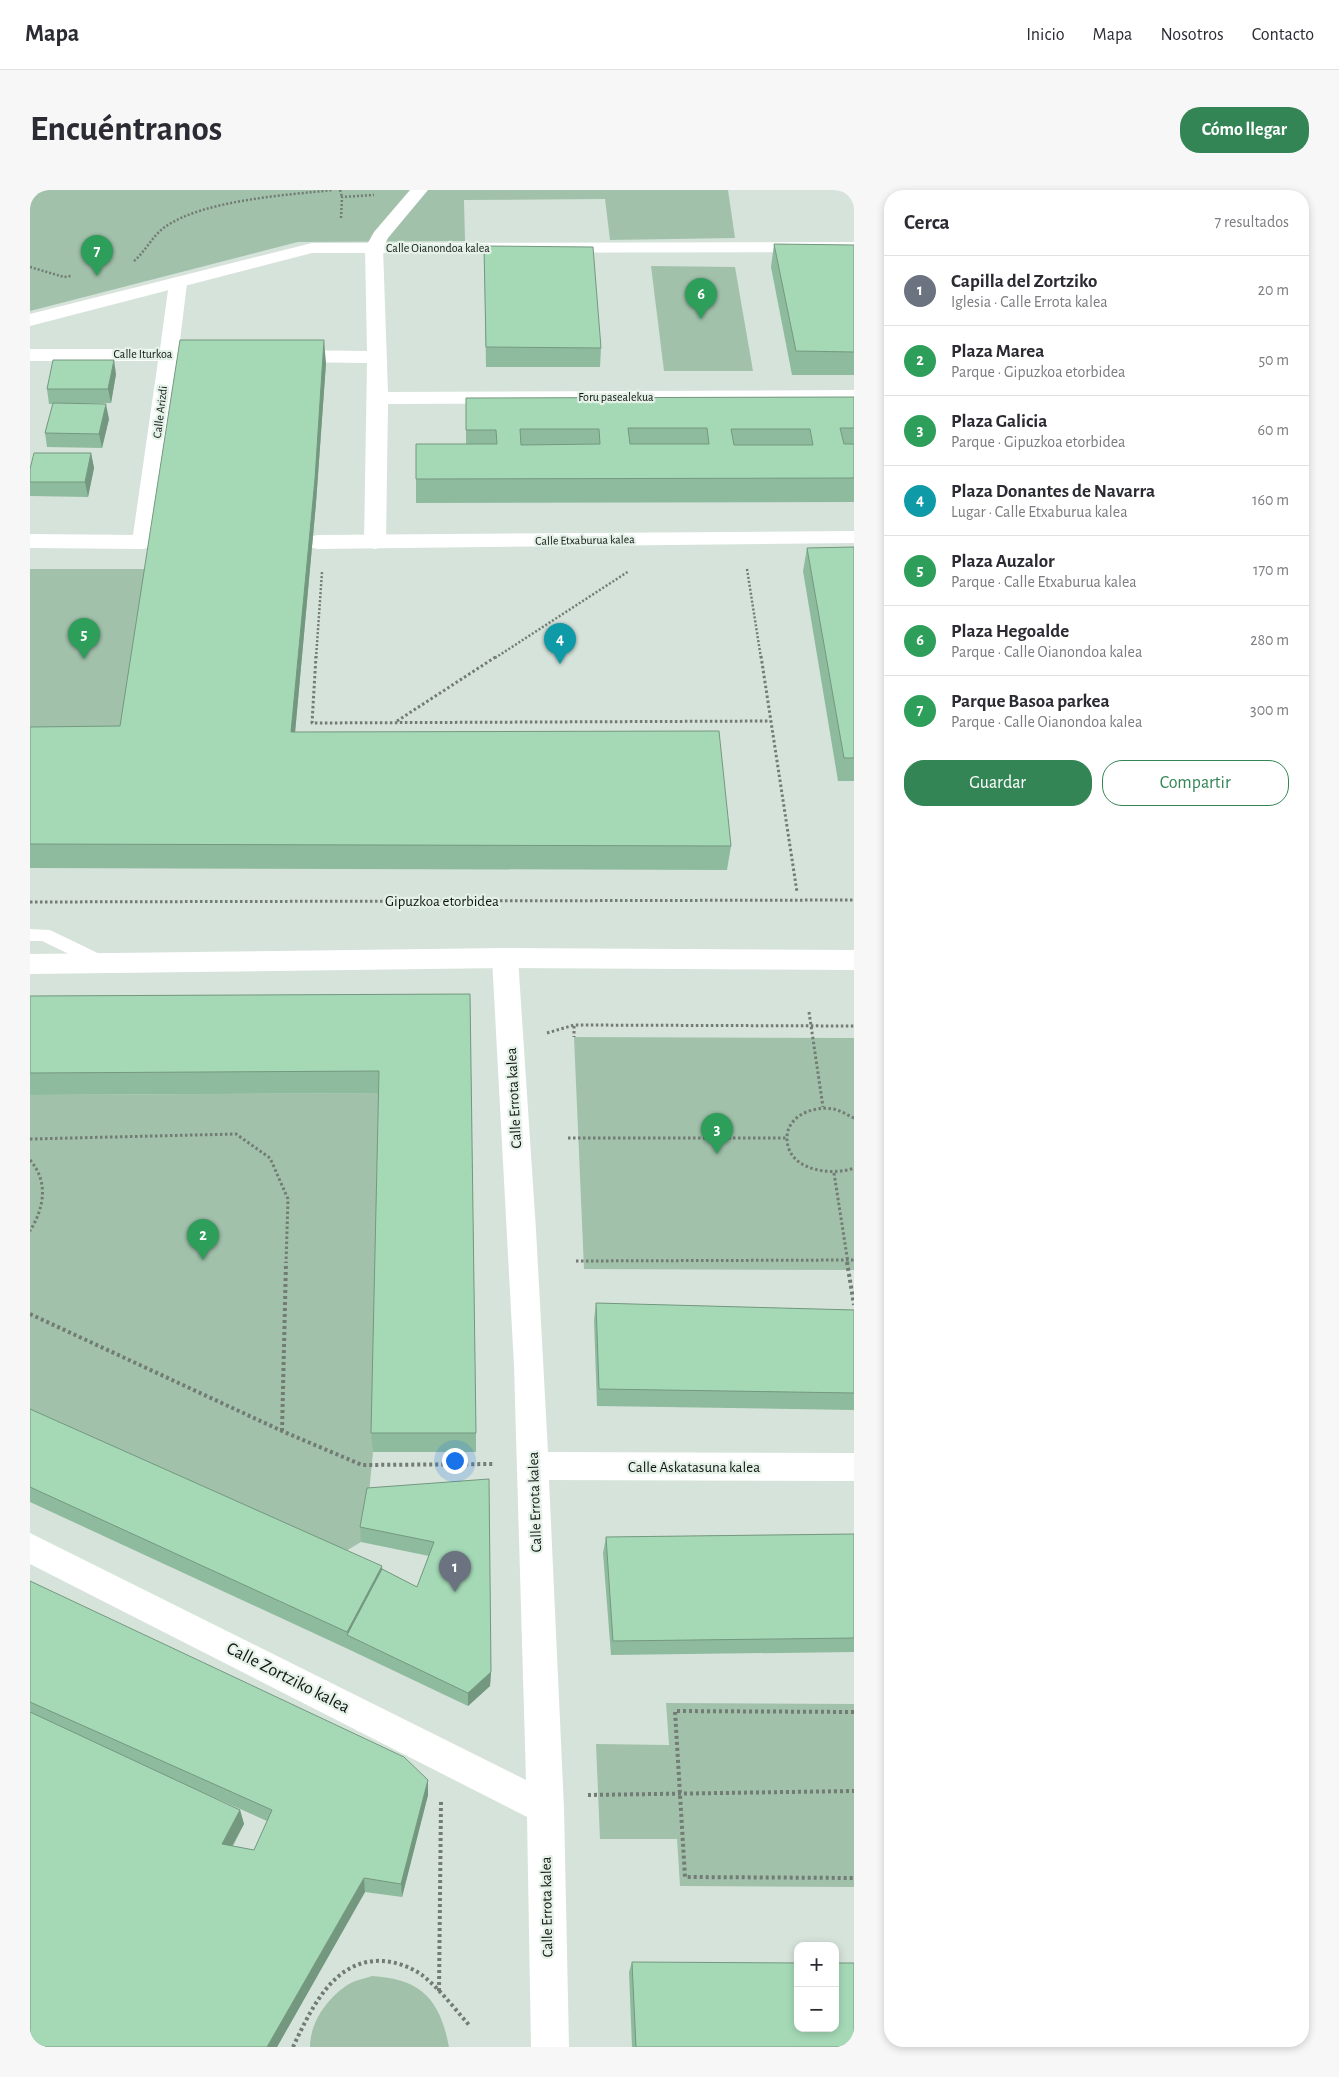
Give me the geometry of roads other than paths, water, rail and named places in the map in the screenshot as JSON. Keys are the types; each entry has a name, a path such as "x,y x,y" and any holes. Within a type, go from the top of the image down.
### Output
{"street":[{"path":"375,542 378,398 374,248 380,236 419,190"},
{"name":"Calle Oianondoa kalea","path":"30,320 312,248 854,247"},
{"name":"Calle Arizdi","path":"30,541 143,542 178,283"},
{"name":"Calle Iturkoa","path":"30,355 237,355"},
{"path":"267,356 377,357"},
{"name":"Foru pasealekua","path":"378,398 854,396"},
{"name":"Calle Etxaburua kalea","path":"317,542 854,537"},
{"path":"30,964 505,958 854,960"},
{"name":"Calle Errota kalea","path":"505,958 534,1466 546,1808 550,2047"},
{"name":"Calle Askatasuna kalea","path":"534,1466 854,1467"},
{"name":"Calle Zortziko kalea","path":"30,1548 546,1808"}],"lane":[{"path":"30,935 44,935 102,963"}],"place":[{"name":"Parque Basoa parkea","path":"97,276"},
{"name":"Plaza Hegoalde","path":"701,319"},
{"name":"Plaza Auzalor","path":"84,659"},
{"name":"Plaza Donantes de Navarra","path":"560,664"},
{"name":"Plaza Galicia","path":"717,1154"},
{"name":"Plaza Marea","path":"203,1260"},
{"name":"Capilla del Zortziko","path":"455,1592"}]}
